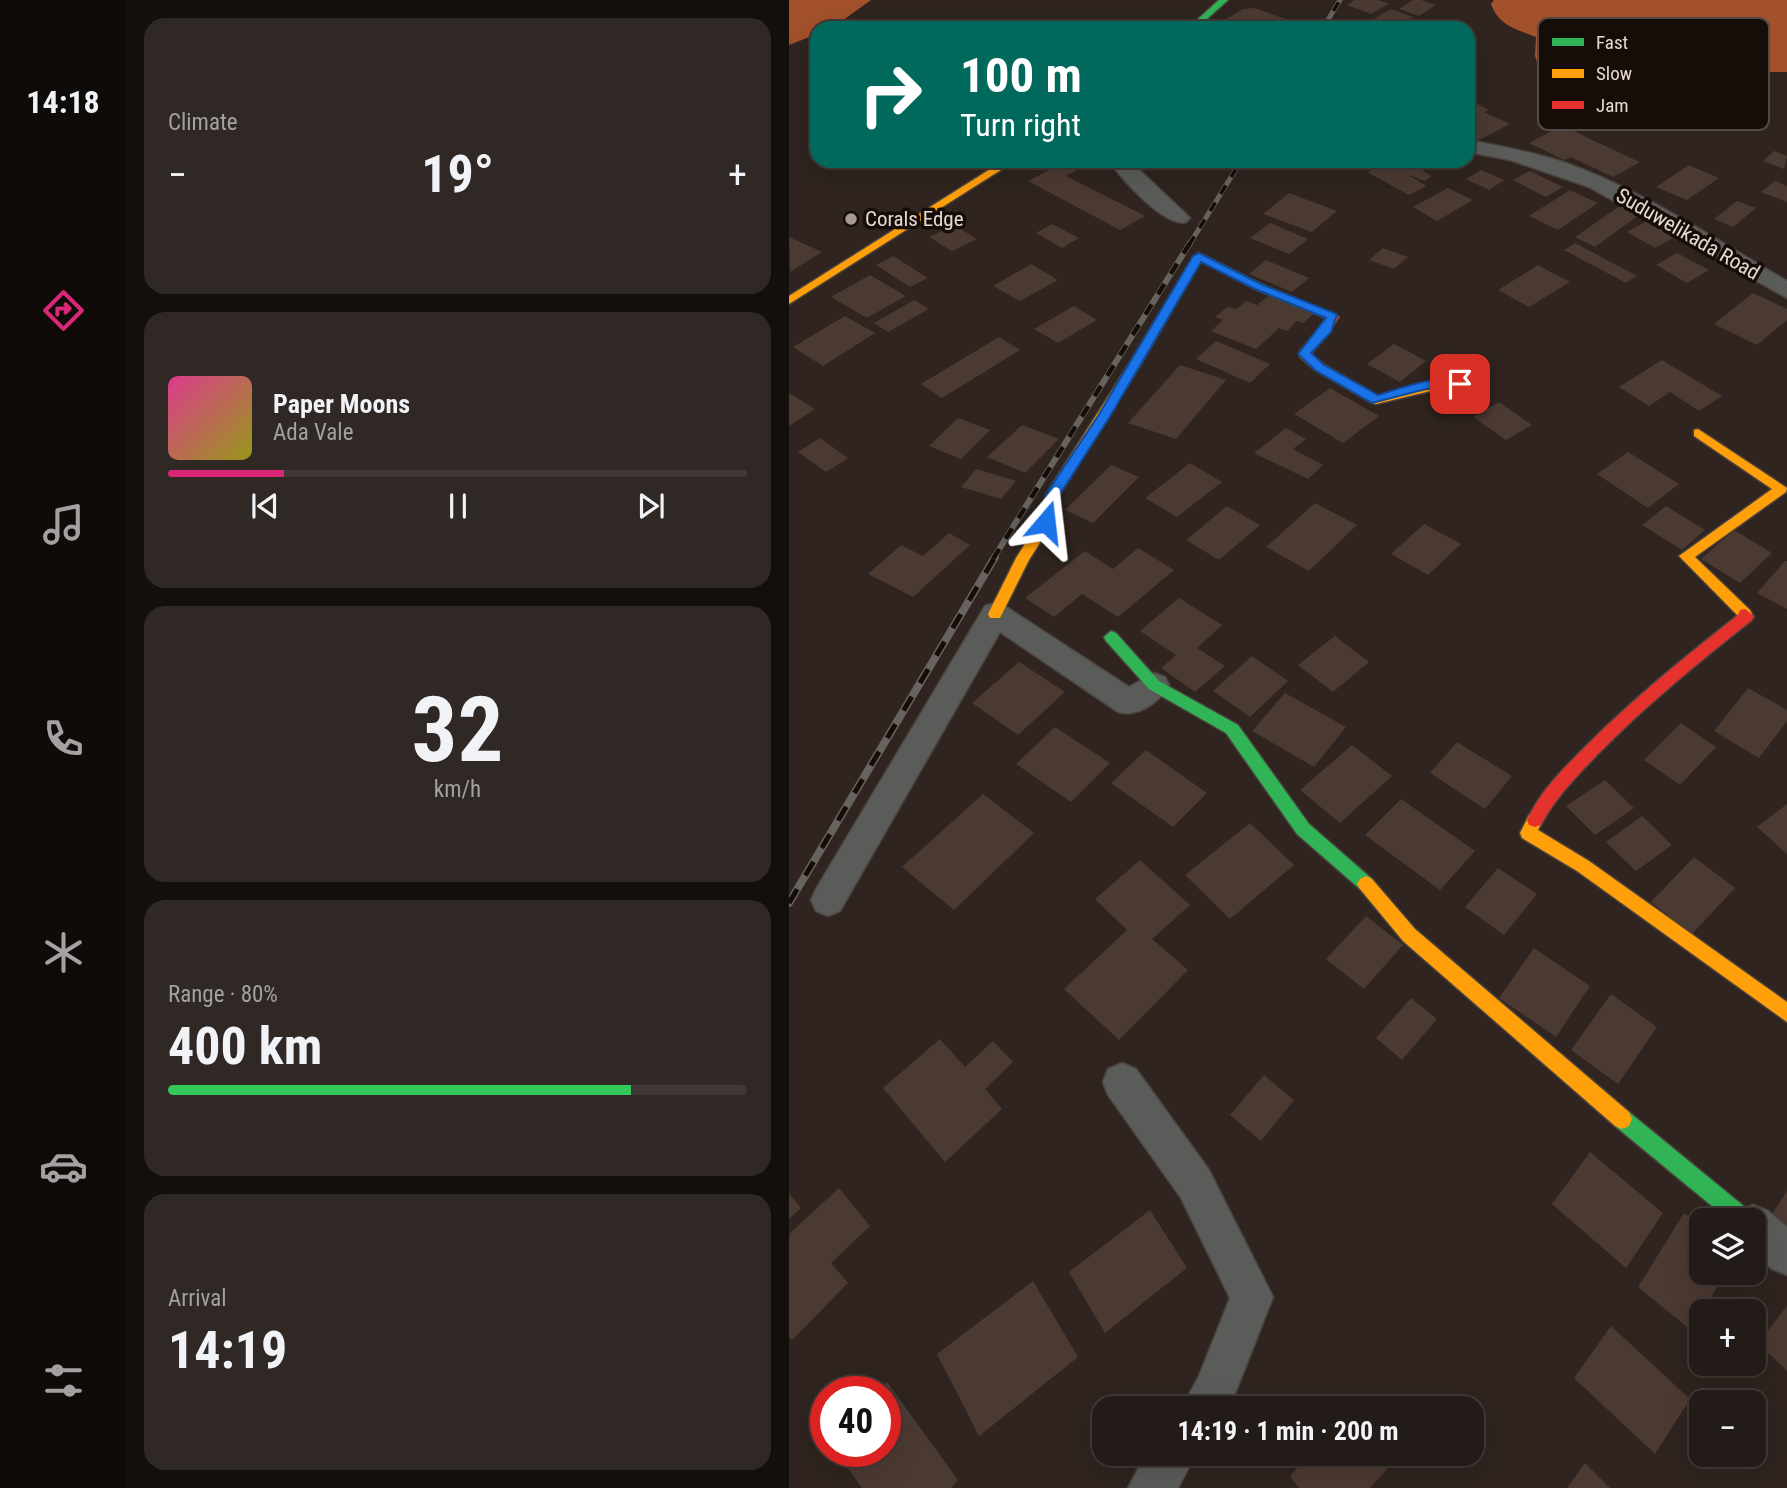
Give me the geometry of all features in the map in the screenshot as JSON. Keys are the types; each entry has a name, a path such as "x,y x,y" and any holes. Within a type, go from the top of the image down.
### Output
{"main road":[{"path":"1200,21 1224,0"},
{"path":"789,301 999,168"},
{"path":"995,614 1023,558 1046,522 1053,494 1103,418 1199,256 1259,287 1333,317 1325,332 1312,341 1304,354 1319,367 1376,400 1426,385 1460,384 1479,389"},
{"path":"1698,433 1781,489 1686,556 1747,616 1628,714 1544,800 1528,833 1583,866 1787,1013"},
{"path":"1111,637 1122,645 1154,685 1232,729 1303,829 1371,889 1409,935 1596,1098 1730,1208"}],"street":[{"name":"Suduwelikada Road","path":"1475,147 1513,153 1546,163 1625,195 1702,237 1787,291"},
{"path":"1126,168 1164,207 1179,218"},
{"path":"828,900 995,614 1008,620 1129,703 1154,685"},
{"path":"1122,1082 1196,1184 1252,1297 1212,1396"},
{"path":"1766,1237 1787,1254"},
{"path":"1151,1488 1165,1466"}],"shaded area":[{"path":"789,0 871,0 842,21 810,21 810,37 789,45"},
{"path":"1494,0 1787,0 1787,72 1769,72 1769,18 1538,18 1538,65 1535,56 1536,37 1503,22 1491,4"}],"building":[{"path":"1355,0 1378,0 1389,4 1371,14 1347,5"},
{"path":"1413,0 1436,5 1419,16 1399,9"},
{"path":"1255,8 1291,21 1223,21 1243,9"},
{"path":"1391,9 1413,17 1406,21 1370,21"},
{"path":"1475,103 1489,110 1484,112 1510,124 1479,140 1475,138"},
{"path":"1554,130 1573,130 1640,162 1613,177 1571,157 1564,160 1529,143"},
{"path":"1774,151 1787,156 1784,169 1763,161"},
{"path":"1689,165 1719,178 1687,200 1656,187"},
{"path":"1053,168 1073,168 1077,170 1066,176 1145,216 1120,230 1028,181"},
{"path":"1376,168 1418,168 1432,176 1425,181 1408,175 1427,186 1409,195 1367,172"},
{"path":"1481,170 1504,180 1489,190 1466,179"},
{"path":"1530,171 1563,187 1546,197 1513,180"},
{"path":"1775,181 1787,186 1787,202 1761,192"},
{"path":"1448,188 1473,200 1437,221 1413,207"},
{"path":"1570,190 1598,203 1558,230 1529,216"},
{"path":"1289,193 1337,211 1312,232 1263,214"},
{"path":"1737,201 1756,208 1733,227 1714,219"},
{"path":"1624,203 1643,212 1595,247 1575,237"},
{"path":"1649,220 1677,236 1655,248 1627,232"},
{"path":"1270,223 1308,239 1289,254 1250,238"},
{"path":"1052,224 1079,238 1062,248 1036,233"},
{"path":"954,225 977,239 952,251 929,237"},
{"path":"789,237 822,252 790,272"},
{"path":"1575,243 1637,276 1626,283 1564,250"},
{"path":"1383,248 1408,257 1394,269 1369,260"},
{"path":"1677,253 1709,270 1687,283 1656,265"},
{"path":"893,256 928,278 910,287 876,265"},
{"path":"1266,260 1309,278 1292,292 1249,274"},
{"path":"1031,264 1058,280 1020,301 993,286"},
{"path":"1538,265 1570,282 1529,307 1498,290"},
{"path":"870,275 906,296 867,318 831,297"},
{"path":"1753,293 1787,309 1787,320 1757,345 1714,324"},
{"path":"1270,295 1315,313 1303,323 1297,321 1287,331 1279,328 1256,349 1211,331 1223,320 1215,317 1227,307 1237,309 1246,301 1261,306 1258,304"},
{"path":"914,300 929,309 888,332 874,323"},
{"path":"1074,306 1097,320 1058,343 1034,329"},
{"path":"845,316 875,333 823,366 793,347"},
{"path":"999,337 1020,350 942,398 921,384"},
{"path":"1216,341 1270,364 1250,383 1196,359"},
{"path":"1394,344 1426,361 1400,382 1367,364"},
{"path":"1662,360 1722,396 1699,411 1670,392 1649,406 1619,387"},
{"path":"1180,365 1226,380 1176,439 1128,423"},
{"path":"1330,388 1379,416 1343,443 1294,414"},
{"path":"789,393 815,409 789,426"},
{"path":"1499,402 1532,425 1506,440 1473,417"},
{"path":"958,418 990,430 961,459 929,446"},
{"path":"1022,425 1059,439 1025,473 987,457"},
{"path":"1286,428 1306,439 1293,449 1323,465 1308,479 1254,453"},
{"path":"820,438 848,458 826,472 798,452"},
{"path":"1628,452 1679,484 1648,508 1597,474"},
{"path":"1190,463 1222,482 1177,517 1145,498"},
{"path":"1111,465 1139,477 1093,523 1065,510"},
{"path":"976,469 1016,481 1001,499 961,487"},
{"path":"1315,503 1357,525 1309,571 1266,547"},
{"path":"1227,506 1260,525 1219,560 1186,540"},
{"path":"1666,506 1705,530 1682,550 1642,525"},
{"path":"1424,524 1461,544 1428,575 1391,554"},
{"path":"1734,530 1772,553 1740,583 1701,559"},
{"path":"949,533 970,545 913,597 868,574 901,545 923,556"},
{"path":"1138,548 1174,570 1118,617 1082,594 1054,617 1025,598 1085,551 1113,569"},
{"path":"1787,561 1787,609 1757,593"},
{"path":"1179,598 1222,625 1197,648 1225,666 1195,692 1161,668 1176,655 1140,631"},
{"path":"1335,636 1369,662 1333,692 1298,665"},
{"path":"1252,656 1288,681 1250,717 1213,691"},
{"path":"1019,662 1065,692 1018,735 972,703"},
{"path":"1748,688 1787,710 1787,721 1759,758 1714,731"},
{"path":"1285,693 1346,727 1314,767 1252,731"},
{"path":"1681,723 1716,747 1680,785 1644,760"},
{"path":"1055,727 1110,763 1071,802 1016,764"},
{"path":"1457,742 1512,776 1485,809 1430,773"},
{"path":"1352,745 1392,776 1340,823 1300,790"},
{"path":"1146,750 1207,793 1173,827 1111,783"},
{"path":"1605,780 1634,808 1595,835 1566,806"},
{"path":"983,794 1034,833 954,910 902,867"},
{"path":"1401,799 1475,851 1440,890 1365,835"},
{"path":"1787,804 1787,854 1757,827"},
{"path":"1642,816 1672,845 1636,871 1606,842"},
{"path":"1250,823 1294,865 1230,919 1185,875"},
{"path":"1694,857 1735,888 1692,934 1651,902"},
{"path":"1140,860 1190,905 1152,939 1188,970 1119,1040 1064,989 1127,930 1095,899"},
{"path":"1498,868 1537,894 1504,935 1465,907"},
{"path":"1366,916 1403,945 1364,989 1326,959"},
{"path":"1534,948 1590,986 1556,1037 1499,998"},
{"path":"1611,994 1657,1027 1618,1084 1571,1050"},
{"path":"1411,998 1437,1019 1402,1060 1376,1038"},
{"path":"940,1039 965,1067 993,1041 1013,1062 985,1089 1002,1109 945,1162 883,1088"},
{"path":"1264,1075 1294,1100 1261,1141 1230,1115"},
{"path":"1590,1152 1663,1213 1626,1268 1552,1204"},
{"path":"839,1188 870,1226 831,1263 848,1283 792,1340 789,1337 789,1234"},
{"path":"1787,1191 1787,1226 1772,1214"},
{"path":"789,1193 801,1208 789,1219"},
{"path":"1150,1210 1187,1268 1105,1333 1069,1272"},
{"path":"1684,1213 1689,1217 1689,1285 1718,1285 1710,1299 1689,1299 1689,1329 1638,1287"},
{"path":"1033,1281 1078,1357 979,1436 937,1354"},
{"path":"1787,1306 1787,1371 1766,1351 1766,1333"},
{"path":"1611,1326 1689,1401 1655,1454 1574,1378"},
{"path":"901,1401 958,1480 951,1488 862,1488 847,1467 901,1467"},
{"path":"1585,1463 1610,1488 1567,1488"},
{"path":"1300,1466 1390,1466 1370,1488 1299,1488 1290,1476"}],"railway":[{"path":"1327,21 1340,0"},
{"path":"1189,245 1237,168"},
{"path":"993,559 1190,243"},
{"path":"789,903 995,557"}],"traffic: fast":[{"path":"1200,21 1224,0"},
{"path":"1111,637 1154,685 1232,729 1303,829 1366,884"},
{"path":"1622,1119 1730,1208"}],"traffic: slow":[{"path":"789,301 999,168"},
{"path":"1322,333 1304,354 1319,367 1376,400 1439,385 1479,389"},
{"path":"995,614 1023,558 1046,522 1053,494 1135,364"},
{"path":"1698,433 1781,489 1686,556 1745,614"},
{"path":"1535,820 1528,833 1583,866 1787,1013"},
{"path":"1366,884 1409,935 1622,1119"}],"traffic: jam":[{"path":"1135,364 1199,256 1259,287 1333,317 1322,333"},
{"path":"1535,820 1557,787 1623,719 1747,616 1745,614"}],"place":[{"name":"Corals Edge","path":"851,219"}],"route":[{"path":"1046,522 1053,494 1103,418 1177,289 1199,256 1259,287 1333,317 1325,332 1312,341 1304,354 1319,367 1376,400 1426,385 1460,384"}]}
